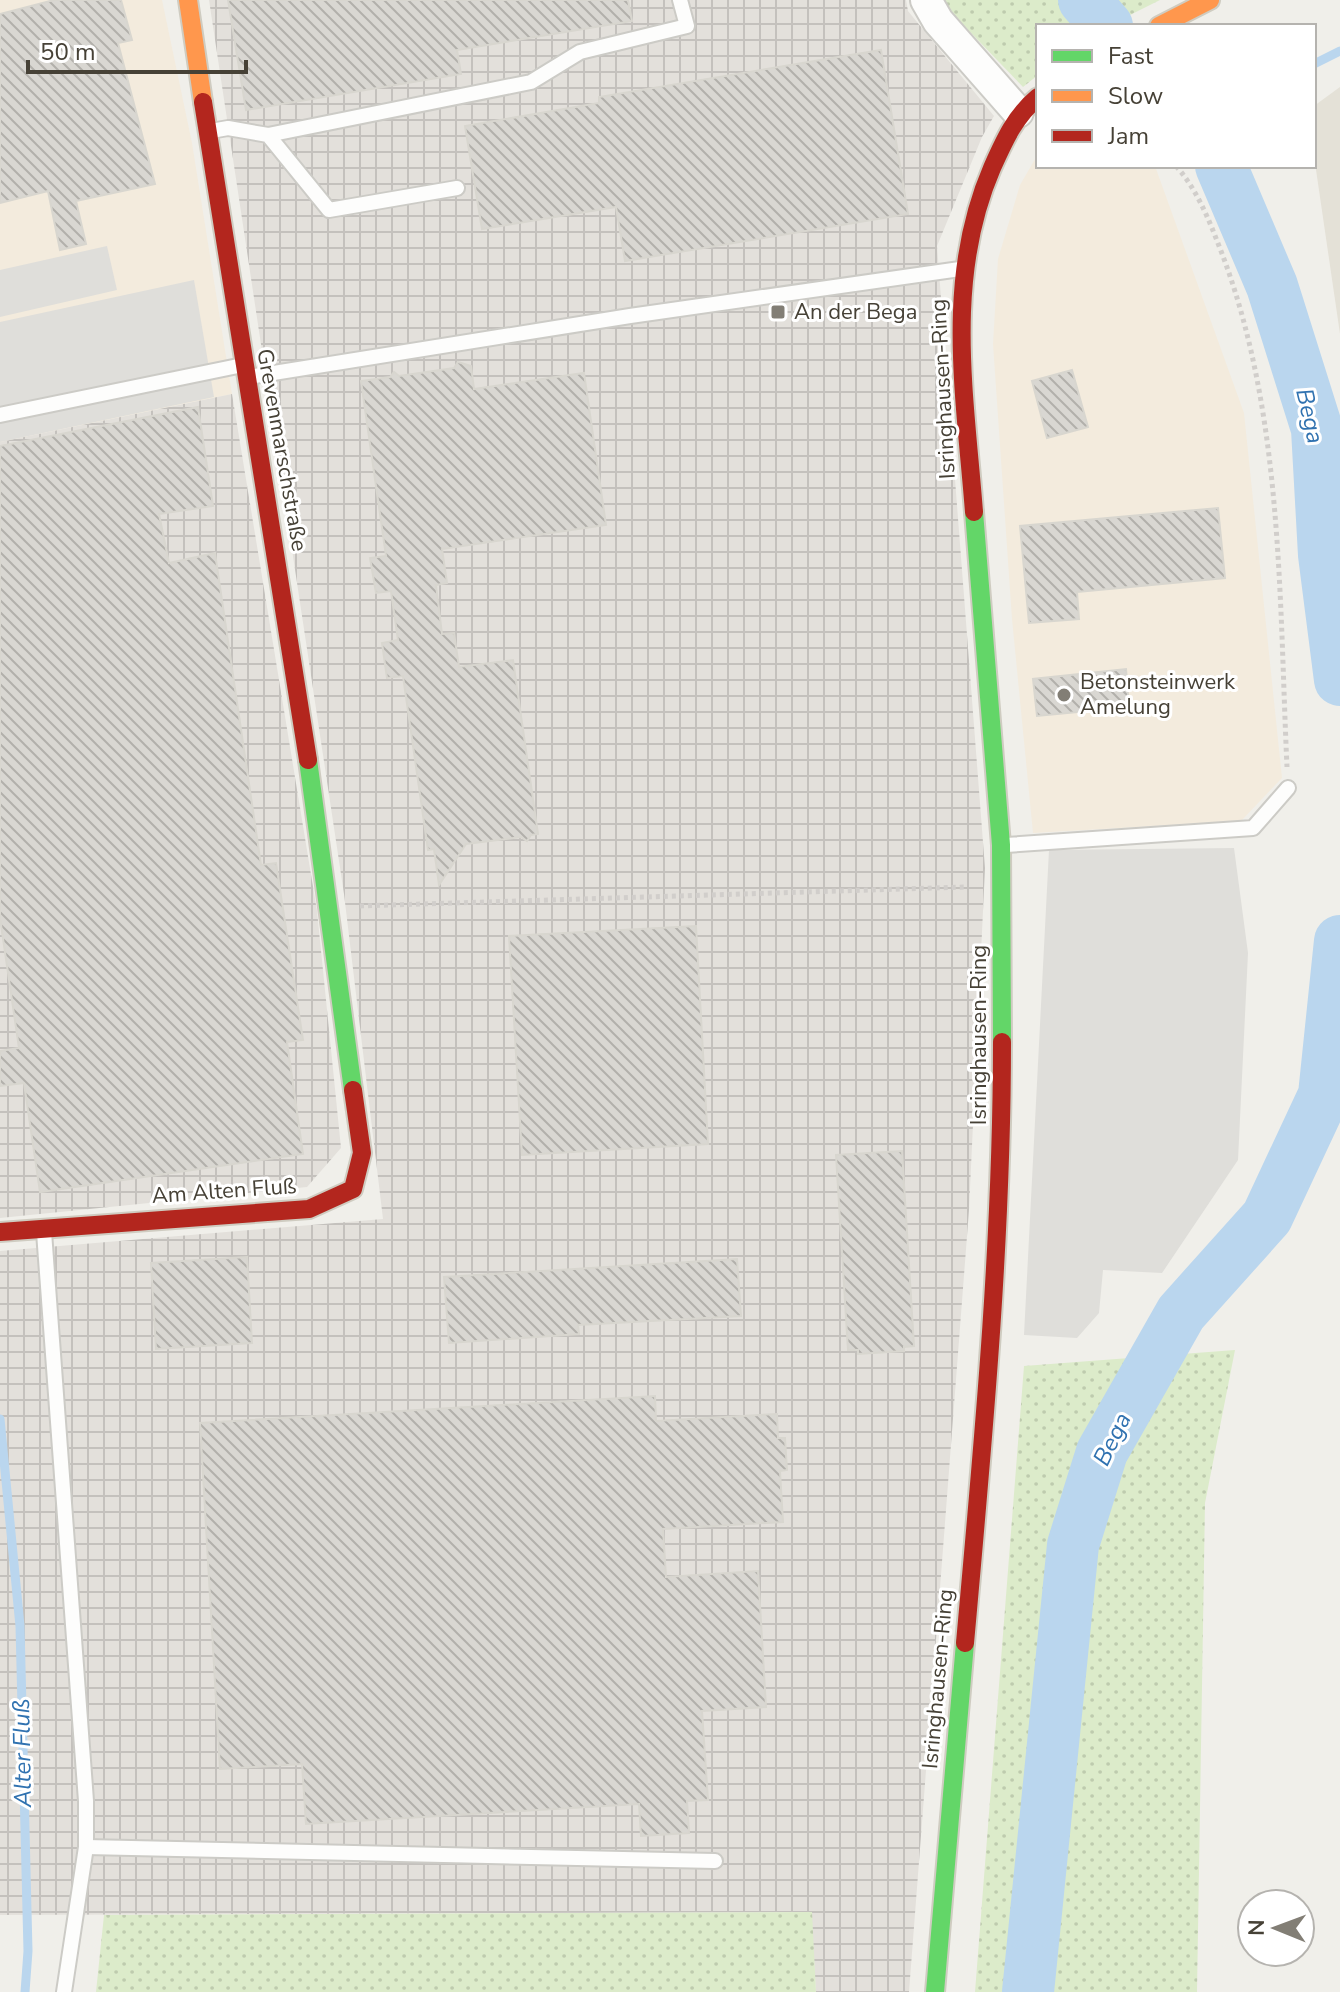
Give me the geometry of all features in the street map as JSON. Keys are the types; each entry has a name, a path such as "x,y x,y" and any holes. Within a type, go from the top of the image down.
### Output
{"street":[{"name":"Grevenmarschstraße","path":"188,0 244,371 332,907"},
{"path":"926,0 938,21 1028,104"},
{"path":"1163,24 1210,0"},
{"name":"Isringhausen-Ring","path":"935,1992 993,1314 1002,1156 1001,845 959,324 963,269 975,204 1028,104"},
{"name":"Am Alten Fluß","path":"0,1232 309,1209 353,1189 362,1153 332,907"}],"lane":[{"path":"207,132 228,128 268,135 531,82 580,52 687,26 680,0"},
{"path":"268,135 329,210 457,188"},
{"path":"0,415 244,371 963,269"},
{"path":"1001,845 1253,828 1288,788"},
{"path":"44,1228 85,1786 86,1847 64,1992"},
{"path":"86,1847 715,1861"}],"path":[{"path":"1178,168 1192,184 1234,285 1258,373 1278,583 1288,788"},
{"path":"332,907 1003,886"}],"shaded area":[{"path":"0,0 162,0 192,143 232,394 0,442"},
{"path":"209,0 906,0 908,11 994,116 982,137 937,246 985,868 969,1210 909,1992 816,1992 811,1912 0,1915 0,1251 383,1219 344,894"},
{"path":"1340,87 1340,334 1316,168 1316,105"},
{"path":"1036,157 1036,168 1156,168 1244,413 1282,778 1241,821 1033,833 1012,619 993,344 998,259 1020,185"},
{"path":"107,246 117,290 0,317 0,270"},
{"path":"194,280 214,397 0,442 0,322"},
{"path":"232,394 317,911 341,1148 307,1187 0,1218 0,442"},
{"path":"1234,848 1248,953 1238,1160 1162,1273 1103,1270 1099,1313 1077,1338 1024,1335 1049,850"}],"green space":[{"path":"944,0 1160,0 1112,24 1036,24 1036,77 1023,87 947,8"},
{"path":"1235,1350 1205,1503 1197,1992 975,1992 1024,1366"},
{"path":"812,1912 816,1992 96,1992 104,1915"}],"building":[{"path":"54,0 121,0 132,40 118,43 155,184 76,201 86,244 60,250 48,191 0,203 0,14"},
{"path":"228,0 628,0 632,21 457,50 461,74 246,110"},
{"path":"881,50 908,214 625,261 616,207 482,229 465,126 599,103 599,97"},
{"path":"458,362 471,366 474,389 584,373 606,525 442,549 447,583 436,585 442,634 454,633 459,667 513,660 538,834 531,835 527,841 521,837 466,844 439,885 434,849 428,850 403,676 387,678 382,643 398,640 391,591 376,593 370,558 386,556 361,381 390,377 394,372 399,376 454,368"},
{"path":"1072,370 1088,427 1047,438 1032,381"},
{"path":"198,407 213,506 159,514 169,563 215,553 261,865 276,863 303,1040 287,1042 303,1154 40,1192 24,1083 0,1086 0,1051 19,1048 0,918 0,446"},
{"path":"1218,508 1225,578 1077,592 1079,619 1029,623 1020,526"},
{"name":"Betonsteinwerk Amelung","path":"1126,669 1129,707 1037,716 1033,679"},
{"path":"696,926 708,1144 522,1155 509,936"},
{"path":"902,1151 914,1346 904,1347 904,1351 858,1354 858,1350 848,1350 836,1155"},
{"path":"247,1257 252,1343 156,1349 151,1263"},
{"path":"737,1259 741,1316 578,1325 579,1334 449,1343 444,1277"},
{"path":"655,1396 656,1421 777,1414 778,1438 785,1438 787,1470 780,1471 783,1522 663,1529 666,1577 758,1571 766,1707 702,1711 708,1800 687,1801 689,1833 641,1836 639,1804 306,1824 302,1764 220,1769 200,1423"}],"waterway":[{"name":"Bega","path":"1084,0 1105,24"},
{"path":"1316,63 1340,51"},
{"name":"Bega","path":"1222,168 1272,286 1317,429 1324,555 1340,680"},
{"name":"Bega","path":"1028,1992 1073,1545 1102,1452 1181,1313 1267,1217 1324,1095 1340,941"},
{"name":"Alter Fluß","path":"0,1419 20,1626 28,1951 25,1992"}],"traffic: fast":[{"path":"974,512 1001,845 1002,1042"},
{"path":"308,760 353,1090"},
{"path":"935,1992 965,1643"}],"traffic: slow":[{"path":"188,0 203,102"},
{"path":"1163,24 1210,0"}],"traffic: jam":[{"path":"974,512 962,338 968,252 977,210 996,158 1017,121 1036,99"},
{"path":"203,102 308,760"},
{"path":"965,1643 995,1268 1002,1042"},
{"path":"0,1232 309,1209 353,1189 362,1153 353,1090"}],"place":[{"name":"An der Bega","path":"778,312"},
{"name":"Betonsteinwerk Amelung","path":"1064,695"}]}
